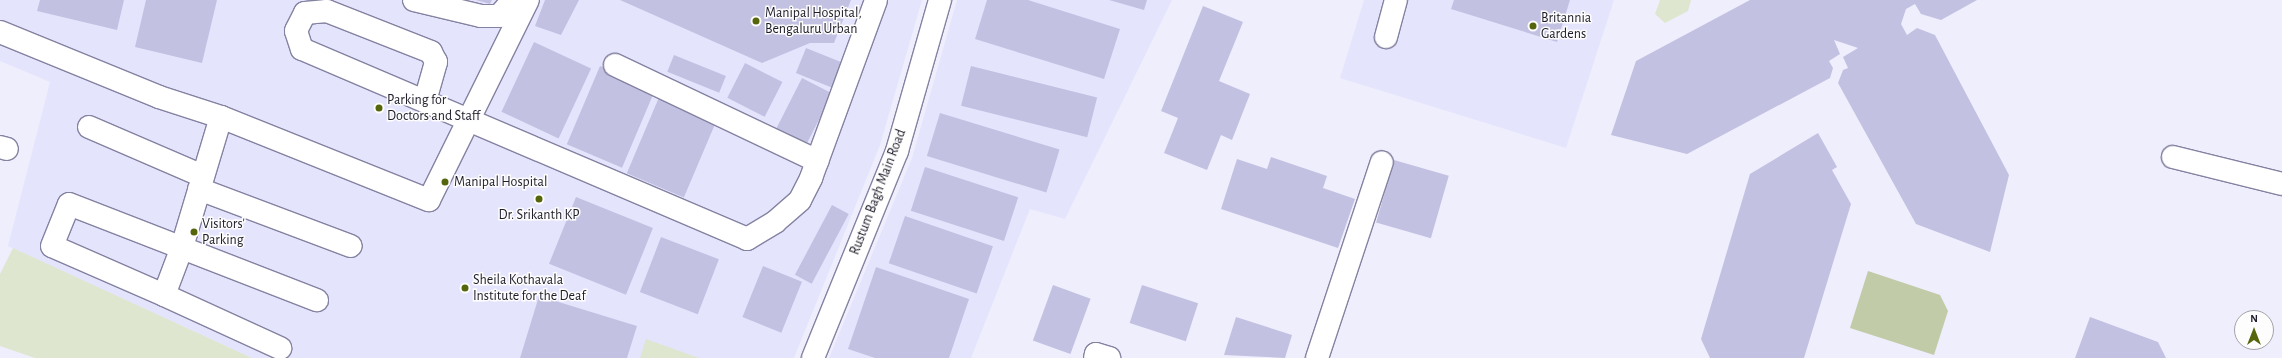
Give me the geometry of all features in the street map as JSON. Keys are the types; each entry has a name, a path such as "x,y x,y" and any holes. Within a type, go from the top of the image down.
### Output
{"street":[{"path":"414,0 482,16 499,16 513,0"},
{"path":"0,32 158,98 221,117 429,200 528,0"},
{"path":"425,101 436,62 431,52 327,11 305,12 296,32 302,49 425,101 469,119 746,239 775,222 800,200 817,161 876,0"},
{"name":"Rustum Bagh Main Road","path":"813,358 897,151 940,0"},
{"path":"1386,37 1396,0"},
{"path":"615,65 817,161"},
{"path":"164,295 181,250 221,117"},
{"path":"89,127 201,182 351,246"},
{"path":"2173,157 2282,184"},
{"path":"1316,358 1382,162"},
{"path":"280,348 52,246 69,204 181,250 317,300"},
{"path":"1095,358 1096,354 1109,358"}],"shaded area":[{"name":"Manipal Hospital","path":"0,0 922,0 880,145 794,358 252,358 8,246 50,82 0,61"},
{"path":"957,0 1172,0 1065,219 1030,209 971,358 829,358 912,158"},
{"path":"1364,0 1614,0 1566,148 1340,78"},
{"path":"1660,0 1691,0 1688,11 1665,23 1655,14"},
{"path":"13,248 252,358 35,358 0,346 0,274"},
{"path":"1868,271 1940,295 1948,311 1934,355 1850,328"},
{"path":"646,339 699,358 640,358"}],"building":[{"path":"40,0 124,0 117,30 37,11"},
{"path":"146,0 217,0 202,63 135,47"},
{"path":"476,0 492,0 490,4"},
{"path":"545,0 579,0 561,35 535,26"},
{"name":"Manipal Hospital, Bengaluru Urban","path":"620,0 851,0 834,43 810,43 762,63"},
{"path":"987,0 1028,0 1120,29 1104,79 975,39"},
{"path":"1109,0 1147,0 1144,10"},
{"name":"Britannia Gardens","path":"1454,0 1570,0 1557,42 1451,9"},
{"path":"1750,0 1977,0 1941,20 1921,14 1915,4 1906,9 1901,24 1907,35 1917,28 1935,35 2009,175 1990,252 1916,224 1838,83 1843,70 1848,68 1843,57 1858,48 1834,40 1840,54 1829,61 1833,68 1830,78 1687,154 1611,135 1636,61"},
{"path":"1203,6 1243,22 1219,81 1250,94 1232,140 1221,135 1207,170 1164,153 1178,118 1161,111"},
{"path":"534,42 591,69 559,138 501,112"},
{"path":"806,48 848,65 838,90 796,73"},
{"path":"674,55 726,76 719,93 667,72"},
{"path":"745,63 782,82 765,117 727,98"},
{"path":"600,66 655,89 622,168 567,144"},
{"path":"971,66 1097,97 1087,137 961,106"},
{"path":"802,78 832,93 802,153 772,138"},
{"path":"660,95 717,119 684,197 627,173"},
{"path":"940,113 1060,150 1046,193 927,156"},
{"path":"1818,133 1837,167 1832,170 1851,204 1804,358 1710,358 1701,339 1750,174"},
{"path":"1271,157 1327,176 1323,188 1355,199 1338,248 1221,209 1237,159 1267,169"},
{"path":"1394,160 1449,176 1431,238 1376,222"},
{"path":"925,167 1018,197 1004,241 911,211"},
{"path":"576,197 653,228 626,295 549,264"},
{"path":"832,205 849,214 812,284 795,275"},
{"path":"905,216 993,246 977,294 889,263"},
{"path":"661,237 719,259 698,314 640,292"},
{"path":"763,266 802,282 781,333 742,317"},
{"path":"876,267 969,299 949,358 875,358 848,349"},
{"path":"1053,285 1091,299 1070,354 1033,340"},
{"path":"1142,285 1198,303 1186,341 1130,323"},
{"path":"539,296 637,326 627,358 520,358"},
{"path":"1236,317 1292,335 1285,358 1224,355"},
{"path":"2090,317 2158,342 2166,358 2075,358"}],"place":[{"name":"Manipal Hospital, Bengaluru Urban","path":"756,21"},
{"name":"Britannia Gardens","path":"1533,26"},
{"name":"Parking for Doctors and Staff","path":"379,108"},
{"name":"Manipal Hospital","path":"445,182"},
{"name":"Dr. Srikanth KP","path":"539,199"},
{"name":"Visitors' Parking","path":"194,232"},
{"name":"Sheila Kothavala Institute for the Deaf","path":"465,288"}]}
